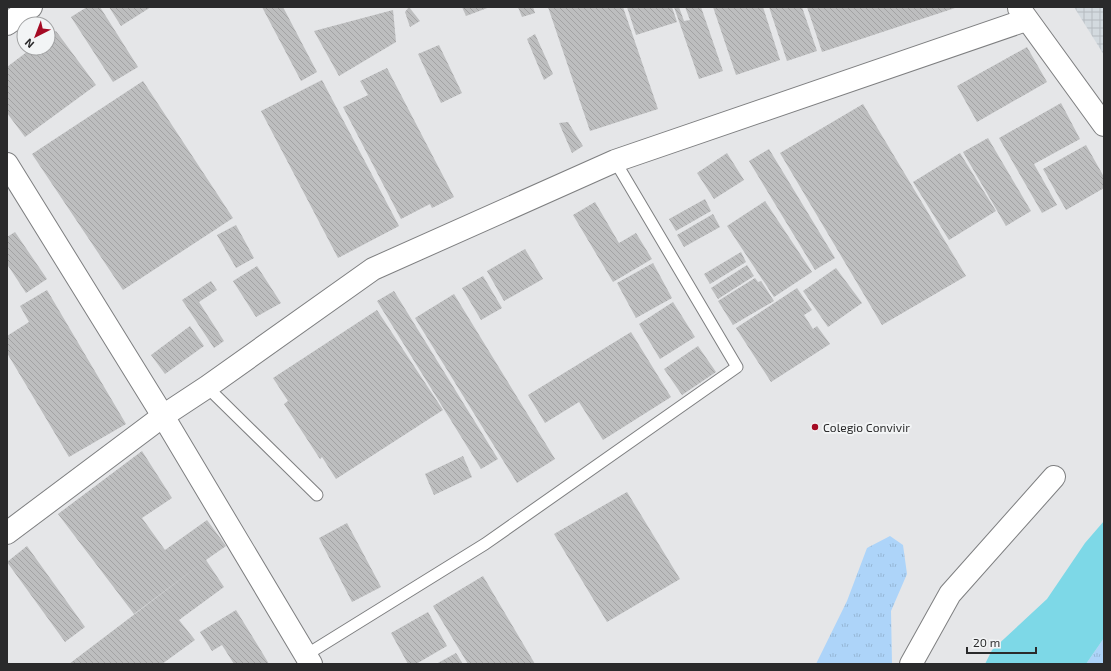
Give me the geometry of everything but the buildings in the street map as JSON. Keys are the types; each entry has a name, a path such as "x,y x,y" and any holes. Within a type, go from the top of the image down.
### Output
{"street":[{"path":"7,24 31,7"},
{"path":"7,533 163,416 207,387 373,269 615,161 1022,13 1104,125"},
{"path":"7,164 163,416 309,660"},
{"path":"911,664 950,594 1054,477"}],"lane":[{"path":"309,660 485,544 737,367 615,161"},
{"path":"207,387 317,495"}],"shaded area":[{"path":"1074,7 1104,7 1104,55"},
{"path":"1104,521 1104,638 1086,664 985,664 992,650 1047,599 1085,543"}],"green space":[{"path":"890,536 903,545 907,574 891,611 892,664 816,664 847,601 867,548"},
{"path":"1104,638 1104,664 1086,664"}],"place":[{"name":"Colegio Convivir","path":"815,427"}]}
